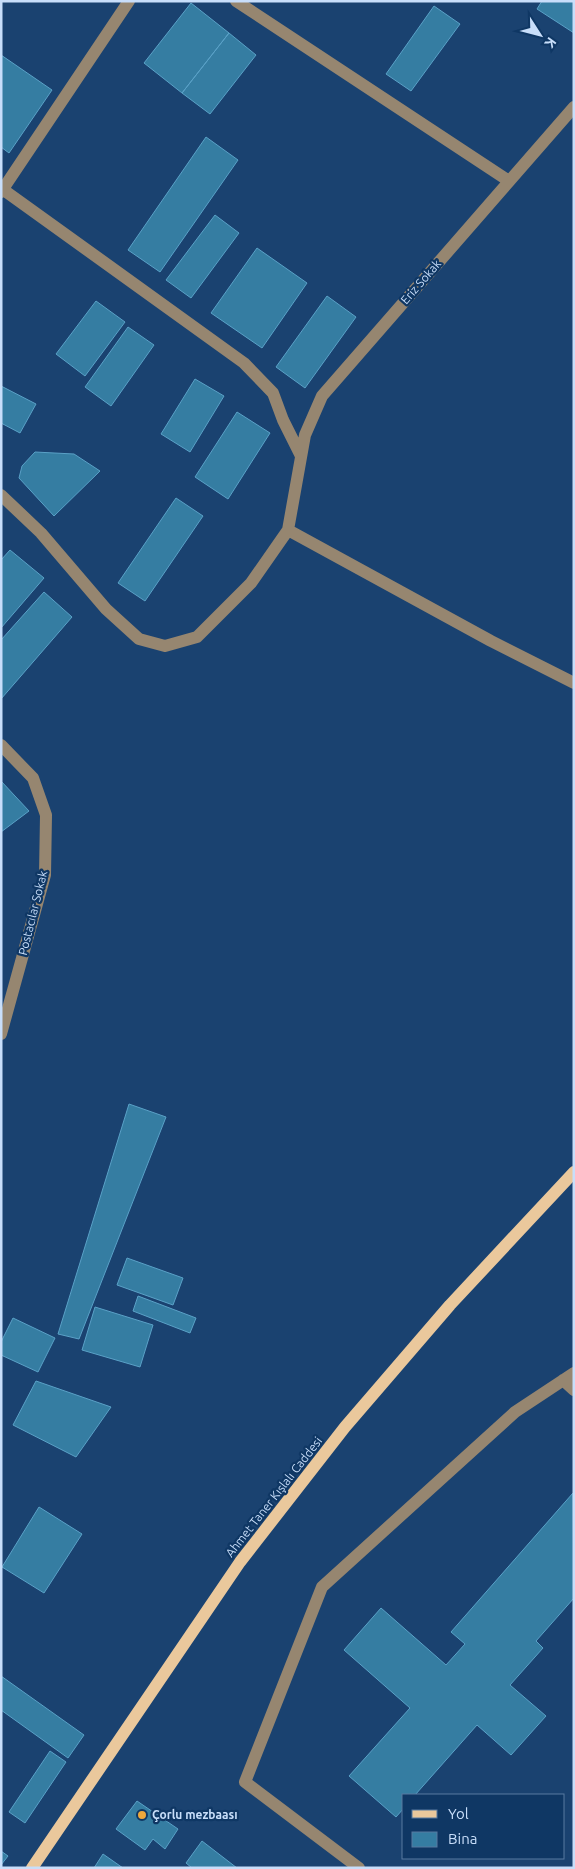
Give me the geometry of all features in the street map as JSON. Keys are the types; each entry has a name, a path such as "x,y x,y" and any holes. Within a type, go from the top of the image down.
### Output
{"main road":[{"name":"Ahmet Taner Kışlalı Caddesi","path":"32,1868 240,1562 345,1427 450,1304 574,1172"}],"street":[{"path":"129,1 2,190 244,364 273,393 283,420 301,456"},
{"path":"236,1 509,181"},
{"name":"Eriz Sokak","path":"288,530 305,434 322,396 574,106"},
{"path":"1,495 41,533 106,609 138,638 166,646 197,637 251,583 288,530 574,684"},
{"name":"Postacılar Sokak","path":"1,744 33,778 46,815 45,875 1,1034"},
{"path":"359,1868 244,1782 322,1587 515,1412 569,1376 574,1390"}],"building":[{"path":"542,1 574,1 574,33 537,9"},
{"path":"191,3 229,33 182,93 144,63"},
{"path":"434,6 460,24 411,91 386,74"},
{"path":"229,33 256,55 210,114 182,93"},
{"path":"1,55 52,90 9,153 1,147"},
{"path":"206,137 238,160 160,272 128,250"},
{"path":"215,215 239,233 191,298 166,280"},
{"path":"257,248 307,283 262,348 211,313"},
{"path":"327,296 356,317 305,388 276,367"},
{"path":"96,301 125,322 85,376 56,354"},
{"path":"128,327 154,345 111,406 85,387"},
{"path":"195,379 224,396 190,452 161,434"},
{"path":"1,386 36,404 20,433 1,423"},
{"path":"237,412 270,433 228,499 195,477"},
{"path":"35,452 74,454 100,471 54,516 19,478 22,466"},
{"path":"176,498 203,516 145,601 118,583"},
{"path":"10,550 44,578 1,628 1,560"},
{"path":"44,592 72,617 1,699 1,640"},
{"path":"1,781 29,811 1,832"},
{"path":"129,1104 166,1117 79,1339 58,1334"},
{"path":"127,1258 183,1278 173,1305 117,1285"},
{"path":"138,1296 196,1318 190,1333 133,1311"},
{"path":"95,1307 153,1325 140,1367 82,1350"},
{"path":"13,1318 55,1338 38,1372 1,1355 1,1342"},
{"path":"36,1381 111,1407 76,1457 13,1425"},
{"path":"573,1493 574,1598 536,1641 543,1648 510,1685 546,1716 511,1755 477,1725 416,1794 402,1794 402,1810 396,1817 349,1776 410,1708 344,1650 381,1608 446,1665 465,1644 451,1632"},
{"path":"39,1507 82,1534 44,1593 2,1567"},
{"path":"1,1676 84,1735 68,1758 1,1710"},
{"path":"50,1751 66,1762 25,1823 9,1812"},
{"name":"Çorlu mezbaası","path":"137,1801 178,1829 165,1849 153,1839 145,1850 116,1829"},
{"path":"202,1841 237,1868 192,1868 186,1863"},
{"path":"1,1851 8,1856 1,1865"},
{"path":"103,1854 123,1868 94,1868"}],"place":[{"name":"Çorlu mezbaası","path":"142,1815"}]}
